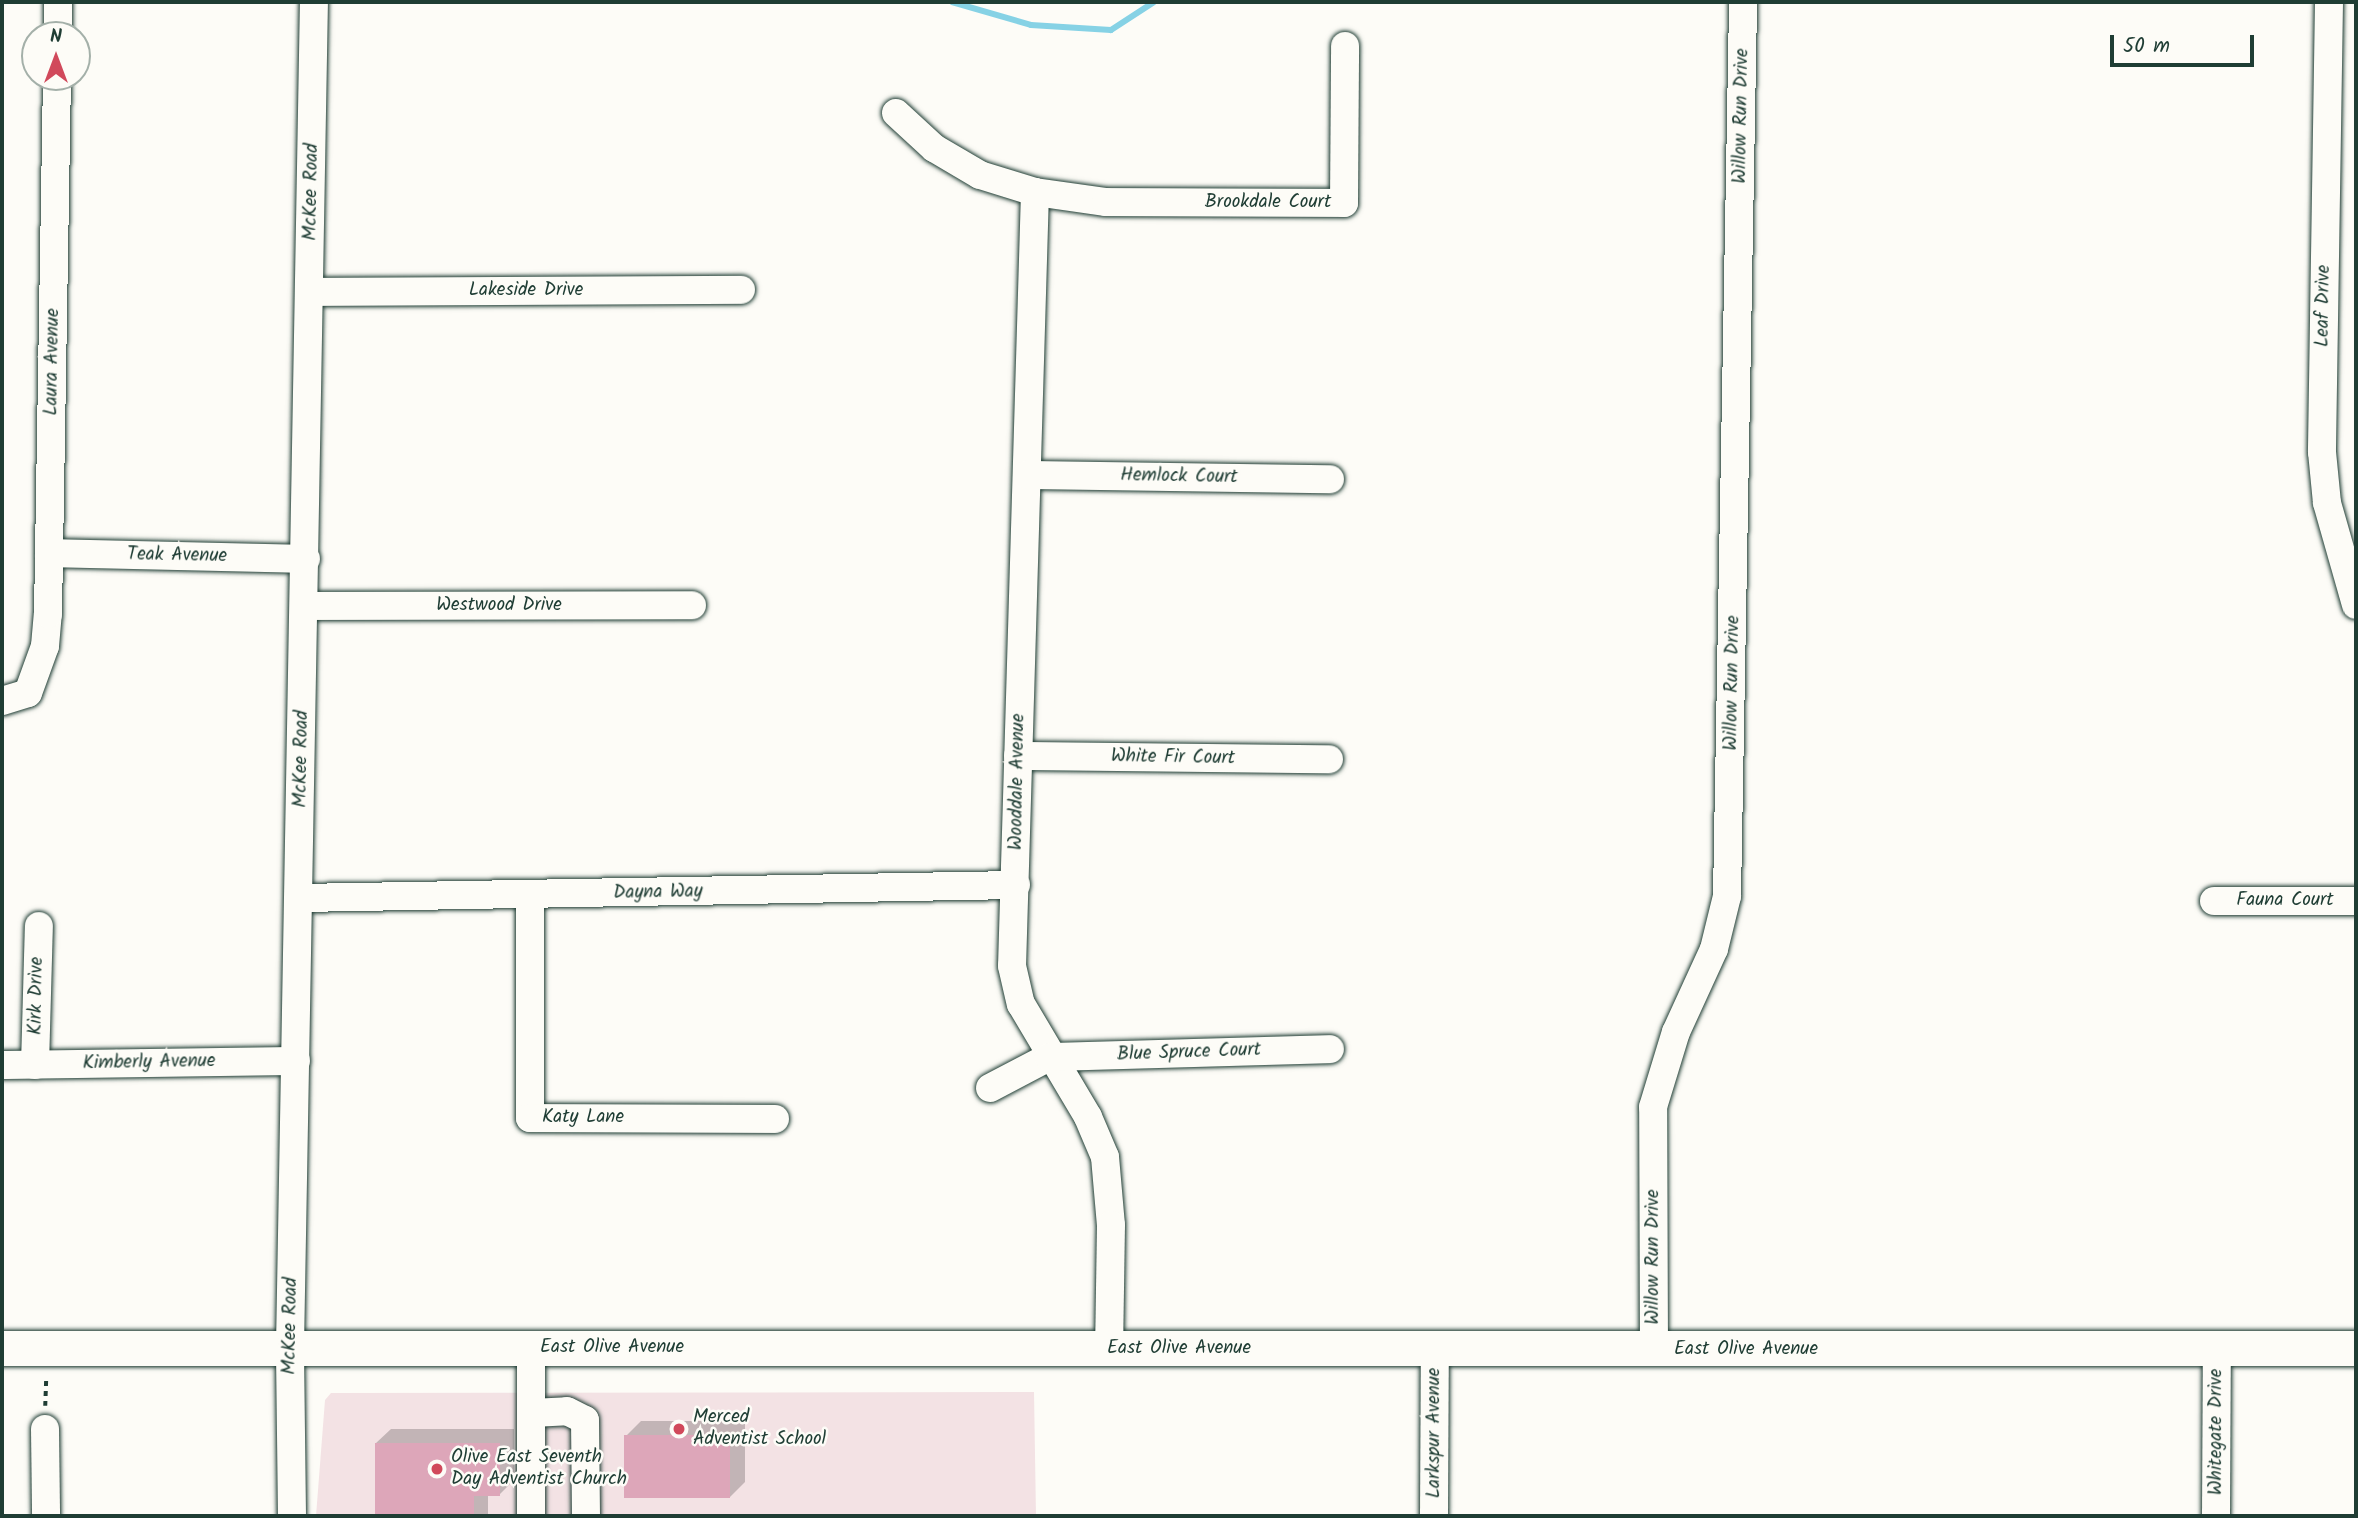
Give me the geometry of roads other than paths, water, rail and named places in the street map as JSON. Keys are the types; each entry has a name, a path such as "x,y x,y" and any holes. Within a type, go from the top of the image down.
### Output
{"main road":[{"name":"East Olive Avenue","path":"2,1348 2356,1348"}],"street":[{"path":"58,2 58,21"},
{"name":"McKee Road","path":"292,1516 290,1347 311,292 314,2"},
{"name":"Willow Run Drive","path":"1654,1350 1653,1107 1676,1032 1714,950 1727,897 1743,2"},
{"name":"Leaf Drive","path":"2329,2 2322,452 2327,503 2356,605"},
{"name":"Brookdale Court","path":"1035,192 1106,202 1344,204 1345,46"},
{"name":"Laura Avenue","path":"2,701 28,693 45,646 57,91"},
{"path":"896,113 934,148 979,174 1035,192"},
{"name":"Wooddale Avenue","path":"1035,192 1012,966 1021,1004 1049,1058 1088,1116 1105,1157 1111,1225 1109,1349"},
{"name":"Lakeside Drive","path":"311,292 741,290"},
{"name":"Hemlock Court","path":"1027,475 1330,479"},
{"name":"Teak Avenue","path":"49,554 306,559"},
{"name":"Westwood Drive","path":"305,606 692,605"},
{"name":"White Fir Court","path":"1018,756 1329,759"},
{"name":"Dayna Way","path":"300,898 530,896 1016,885"},
{"name":"Katy Lane","path":"530,896 530,1118 775,1119"},
{"name":"Fauna Court","path":"2214,901 2356,901"},
{"name":"Kirk Drive","path":"35,1065 39,926"},
{"name":"Blue Spruce Court","path":"1049,1058 1330,1049"},
{"path":"990,1088 1049,1058"},
{"name":"Kimberly Avenue","path":"2,1065 296,1061"},
{"path":"531,1348 531,1516"},
{"name":"Larkspur Avenue","path":"1434,1516 1435,1349"},
{"name":"Whitegate Drive","path":"2216,1516 2217,1349"},
{"path":"532,1413 567,1411 585,1420 586,1516"},
{"path":"45,1429 46,1516"}],"waterway":[{"path":"952,2 1031,25 1111,30 1154,2"}],"place":[{"name":"Merced Adventist School","path":"679,1429"},
{"name":"Olive East Seventh Day Adventist Church","path":"437,1469"}]}
